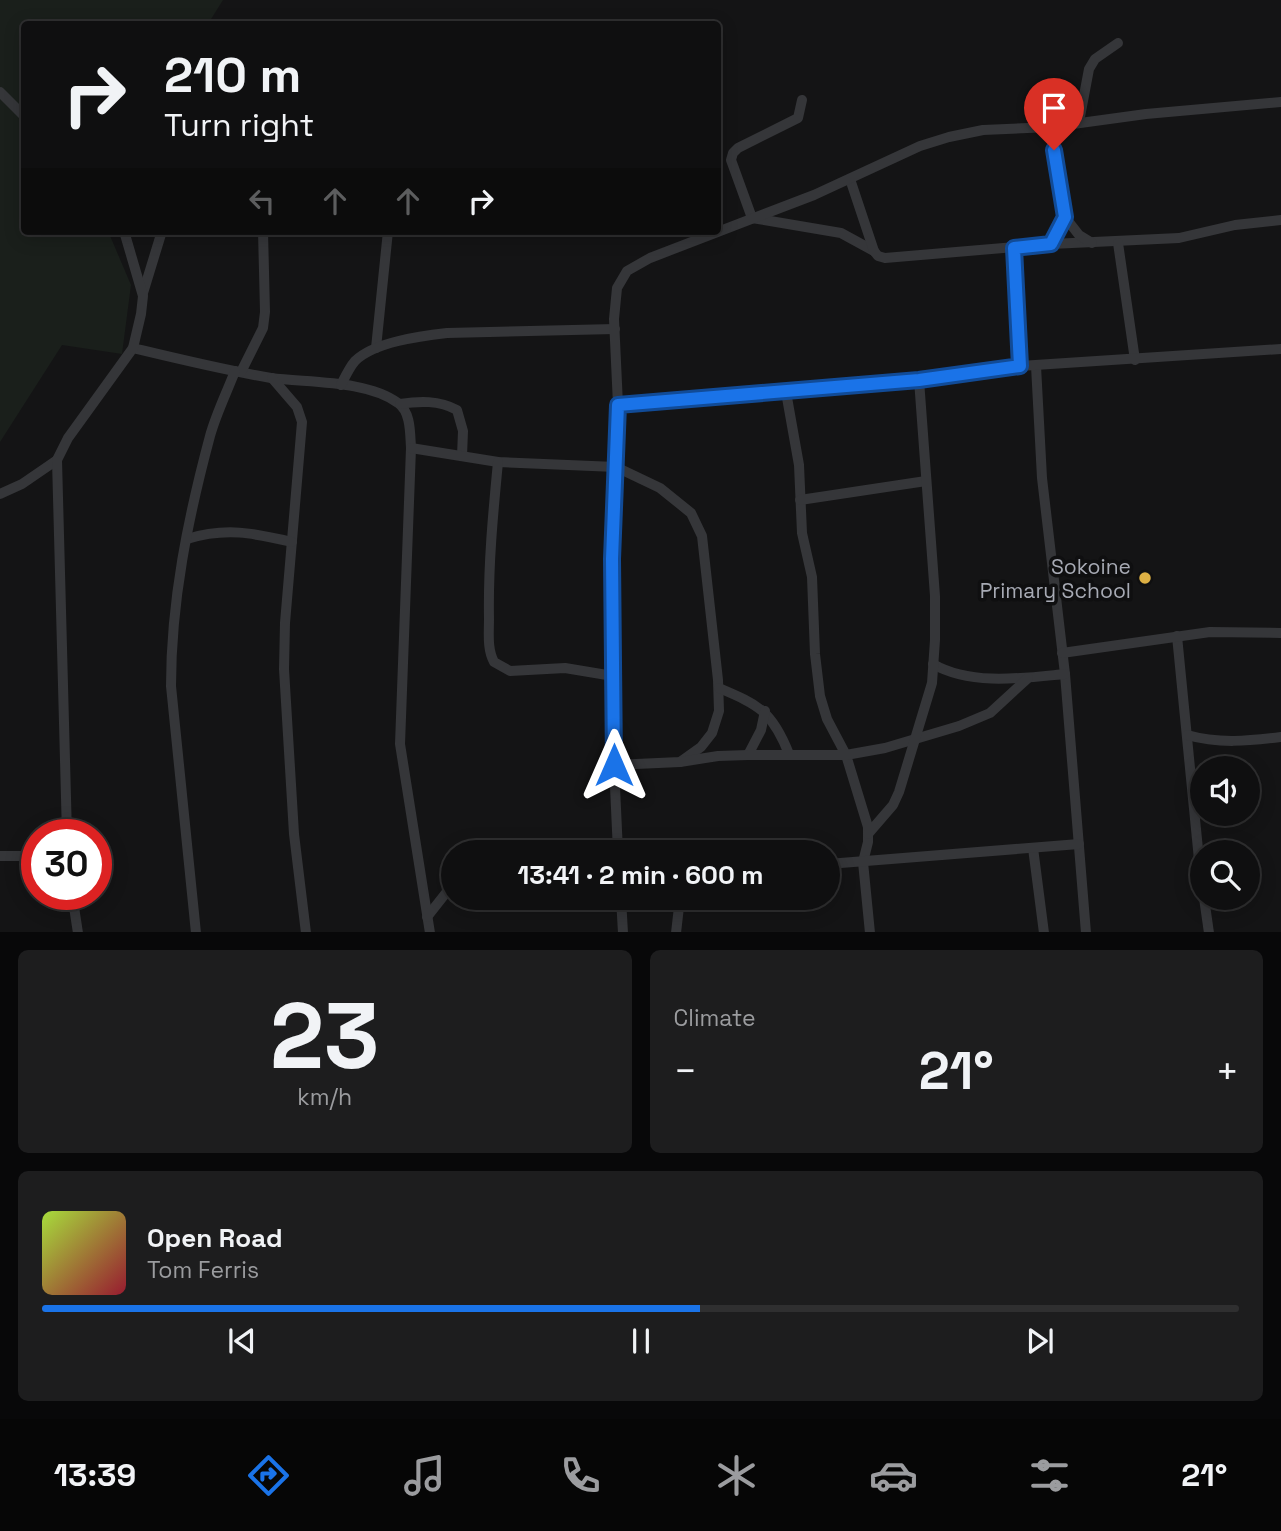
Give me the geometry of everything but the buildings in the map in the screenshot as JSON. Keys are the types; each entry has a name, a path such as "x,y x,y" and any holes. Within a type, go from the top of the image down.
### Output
{"street":[{"path":"1079,122 1089,69 1095,59 1118,43"},
{"path":"0,92 21,113"},
{"path":"752,218 731,160 733,153 798,118 802,100"},
{"path":"721,230 850,179 920,146 949,137 983,130 1051,127 1281,103"},
{"path":"1051,127 1065,217 1079,235 1092,243"},
{"path":"850,179 874,251 885,258 1051,244 1118,243 1179,238 1234,225 1281,220"},
{"path":"1051,244 1065,217"},
{"path":"752,218 841,233 874,251"},
{"path":"125,235 143,296"},
{"path":"67,819 57,460 68,438 133,348 143,296 161,235"},
{"path":"196,932 171,686 174,607 178,578 211,434 238,371 263,328 263,235"},
{"path":"376,348 388,235"},
{"path":"617,840 612,559 618,405 615,329 617,288 627,271 650,258 709,235"},
{"path":"1118,243 1135,360"},
{"path":"1014,248 1020,366"},
{"path":"341,385 355,361 376,348 447,333 615,329"},
{"path":"133,348 272,378 341,385 383,394 400,404 406,413 411,448 400,744 430,932"},
{"path":"618,405 919,380 1020,366 1281,349"},
{"path":"1036,366 1042,478 1065,674 1086,932"},
{"path":"272,378 298,407 302,422 284,669 294,834 306,932"},
{"path":"868,834 893,805 899,792 932,683 935,596 919,380"},
{"path":"786,392 799,465 802,533 812,576 815,654 820,696 827,719 846,755 862,802 868,834 863,862 870,932"},
{"path":"400,404 418,401 447,404 457,410 463,431 462,456"},
{"path":"411,448 498,462 616,467 660,488 691,513 702,536 719,688 719,711 712,733 701,747 680,762"},
{"path":"0,495 22,484 57,460"},
{"path":"498,462 490,561 490,643 494,662 509,671 565,668 613,676"},
{"path":"800,500 926,481"},
{"path":"187,539 208,533 239,531 292,542"},
{"path":"1062,653 1210,632 1281,633"},
{"path":"1177,636 1197,840"},
{"path":"933,664 967,676 1028,678 1065,674"},
{"path":"614,765 680,762 719,756 846,755 885,748 990,713 1028,678"},
{"path":"719,688 754,703 765,711 777,728 789,754"},
{"path":"748,755 761,730 765,711"},
{"path":"1187,735 1232,742 1281,737"},
{"path":"840,863 1079,845"},
{"path":"1034,848 1044,932"},
{"path":"0,856 21,856"},
{"path":"427,917 441,899"},
{"path":"74,910 78,932"},
{"path":"622,910 623,932"},
{"path":"676,932 679,910"},
{"path":"1206,910 1209,932"}],"shaded area":[{"path":"0,0 223,0 210,21 21,21 21,235 110,235 131,285 122,354 62,345 0,442"}],"place":[{"name":"Sokoine Primary School","path":"1145,578"}],"route":[{"path":"614,765 612,559 618,405 919,380 1020,366 1014,248 1051,244 1062,227 1065,217 1054,150"}]}
